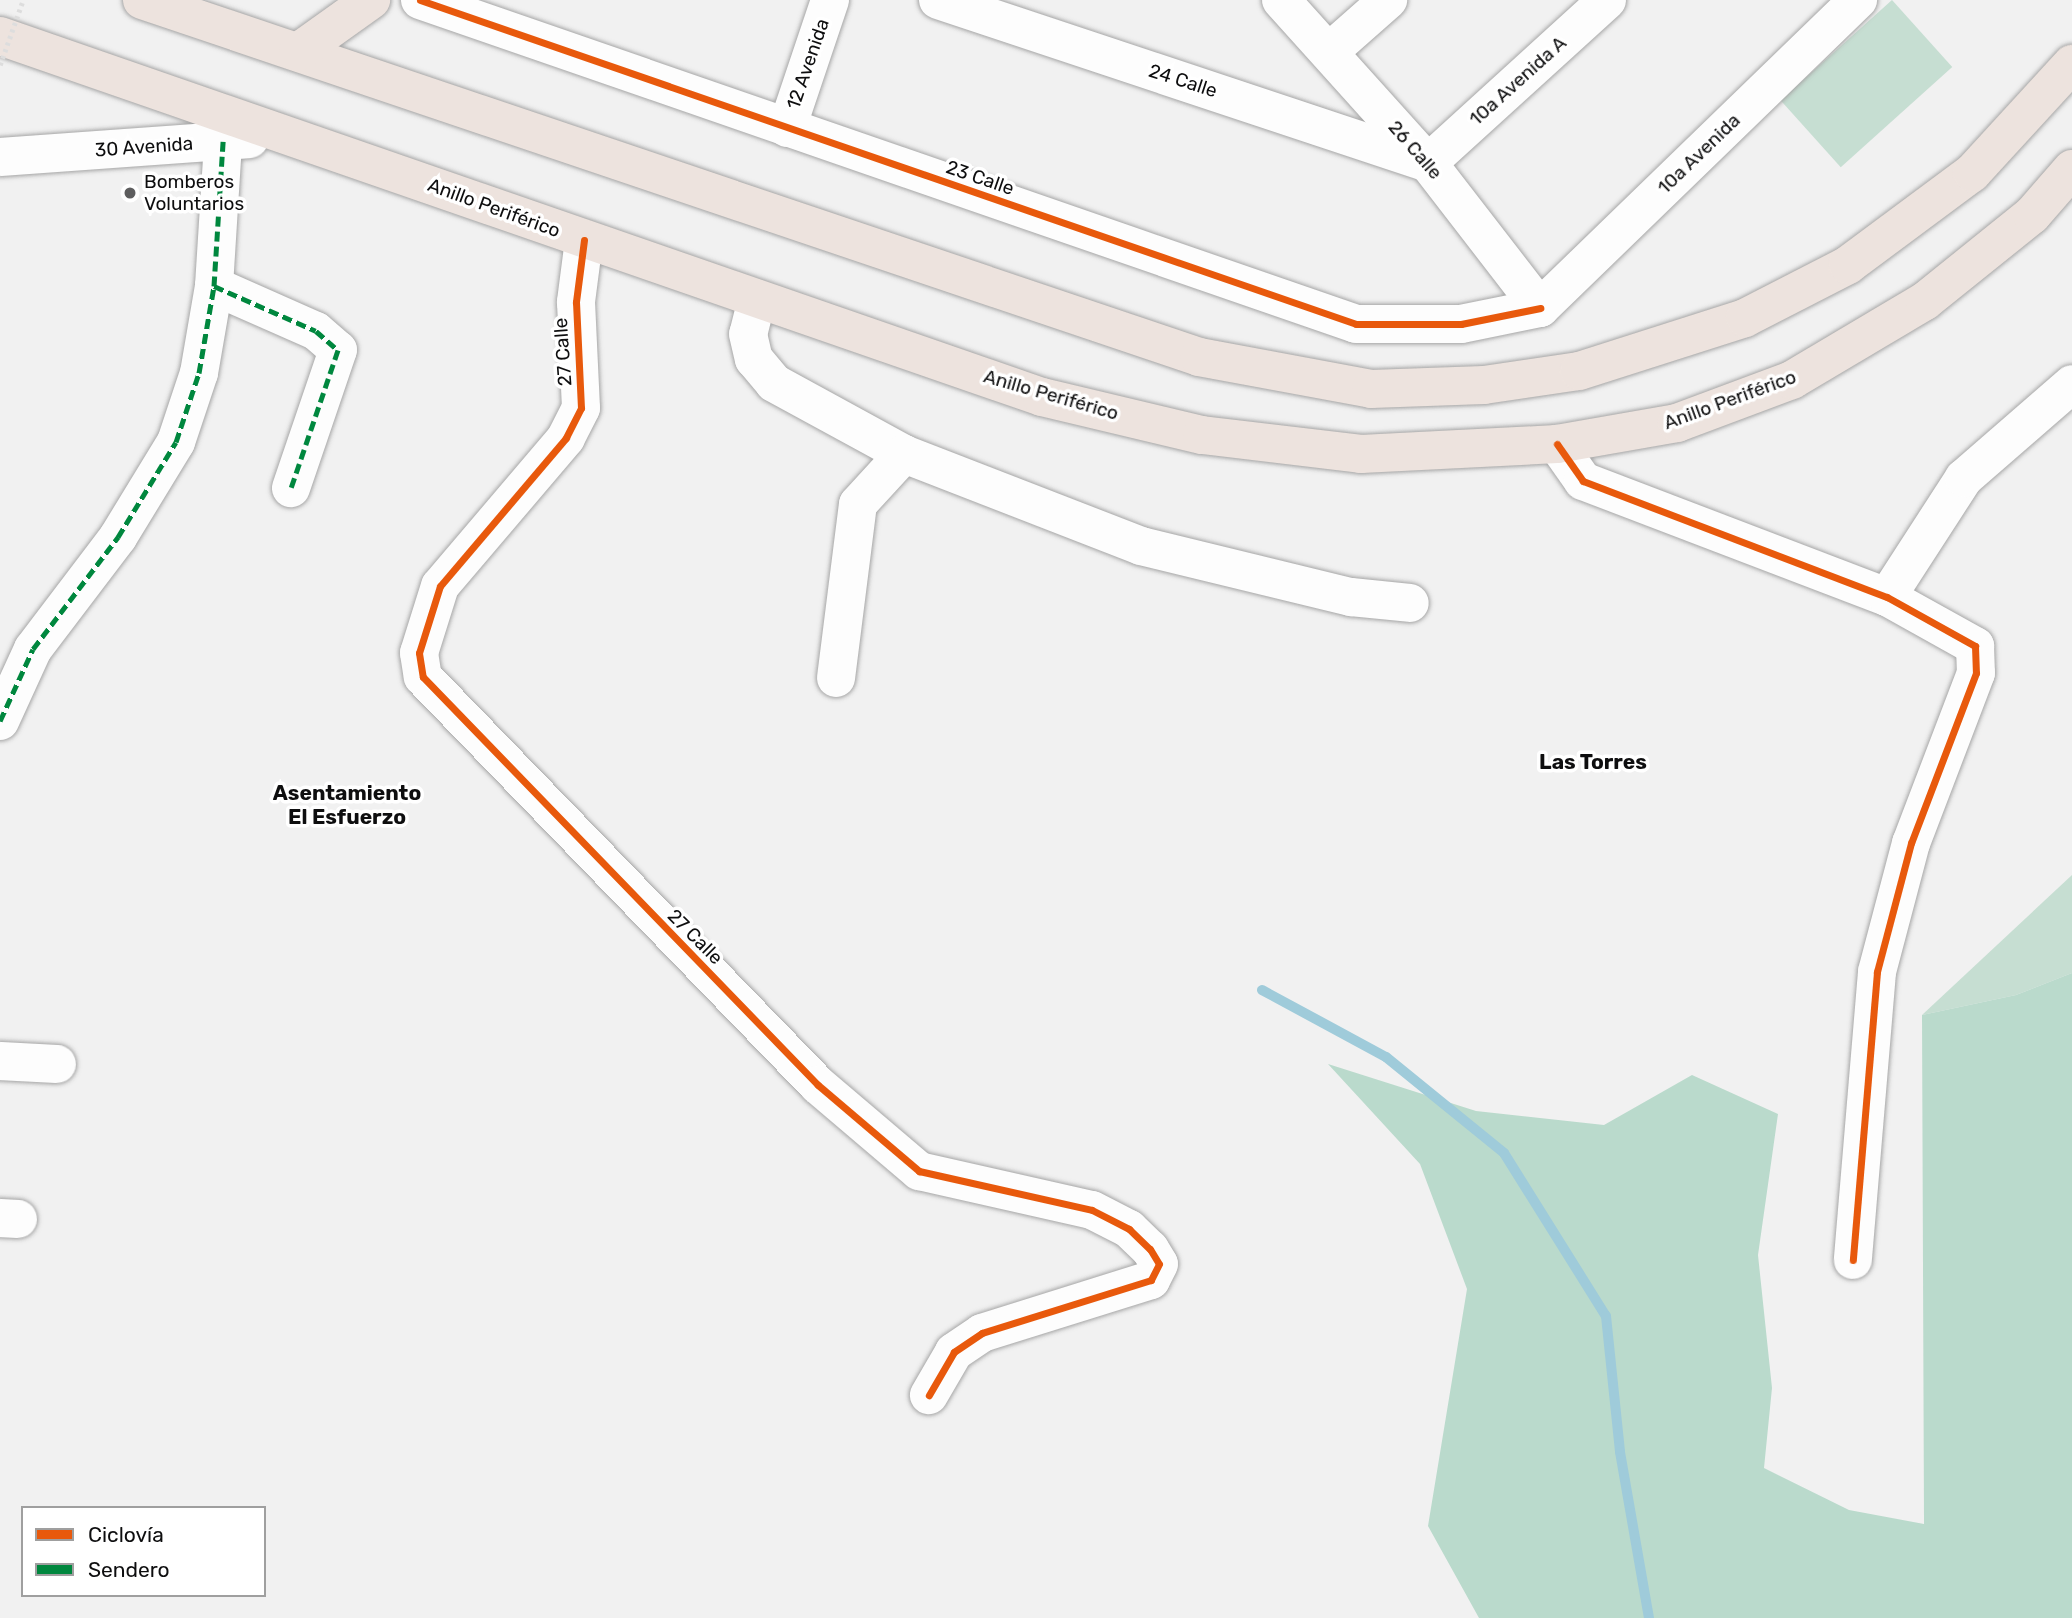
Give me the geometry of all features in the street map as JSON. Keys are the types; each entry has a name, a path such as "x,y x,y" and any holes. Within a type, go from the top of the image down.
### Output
{"highway":[{"path":"142,0 1199,357 1371,389 1484,385 1579,371 1745,318 1848,265 1972,173 2072,64"},
{"path":"298,52 371,0"},
{"name":"Anillo Periférico","path":"0,36 1042,397 1202,435 1361,454 1557,444 1677,423 1792,380 1925,302 2032,215 2072,169"}],"street":[{"name":"23 Calle","path":"420,0 1356,324 1461,324 1539,308"},
{"name":"12 Avenida","path":"787,128 830,0"},
{"name":"24 Calle","path":"938,0 1428,163"},
{"name":"26 Calle","path":"1281,0 1428,163 1539,308"},
{"path":"1329,52 1388,0"},
{"name":"10a Avenida A","path":"1428,163 1607,0"},
{"name":"10a Avenida","path":"1539,308 1857,0"},
{"name":"30 Avenida","path":"0,157 288,135"},
{"path":"0,721 33,649 118,537 176,442 199,373 214,286 223,141"},
{"name":"27 Calle","path":"584,240 576,302 581,408 566,438 440,586 425,617 419,653 423,677 818,1085 919,1171 1091,1210 1129,1229 1159,1264 1152,1280 982,1332 954,1352 929,1395"},
{"path":"214,286 317,331 338,350 291,488"},
{"path":"757,299 748,334 754,359 774,383 904,454 1140,546 1351,597 1410,603"},
{"path":"1887,597 1964,478 2072,384"},
{"path":"1557,444 1583,481 1887,597 1975,646 1976,673 1911,843 1878,972 1853,1260"},
{"path":"836,678 858,504 904,454"},
{"path":"0,1061 57,1064"}],"path":[{"path":"0,65 23,0"}],"green space":[{"path":"1892,0 1952,67 1841,167 1781,100"},
{"path":"2072,875 2072,973 2016,995 1922,1015"},
{"path":"2072,973 2072,1618 1479,1618 1428,1526 1467,1289 1420,1164 1328,1064 1476,1111 1604,1125 1692,1075 1778,1114 1758,1255 1772,1388 1764,1468 1849,1510 1924,1524 1922,1015 2016,995"}],"waterway":[{"path":"1262,990 1386,1057 1504,1153 1606,1316 1620,1452 1649,1618"}],"marked path":[{"path":"0,721 33,649 118,537 176,442 199,373 214,286 223,141"},
{"path":"214,286 316,331 338,350 291,488"}],"cycle path":[{"path":"420,0 1356,324 1461,324 1540,308"},
{"path":"584,240 576,302 581,408 566,438 440,586 419,653 423,677 818,1085 919,1171 1092,1210 1129,1229 1150,1249 1159,1264 1151,1280 982,1333 954,1352 929,1395"},
{"path":"1557,444 1583,481 1887,597 1975,646 1976,673 1911,843 1877,972 1853,1260"}],"place":[{"name":"Bomberos Voluntarios","path":"130,193"}],"district":[{"name":"Las Torres","path":"1593,762"},
{"name":"Asentamiento El Esfuerzo","path":"347,805"}]}
